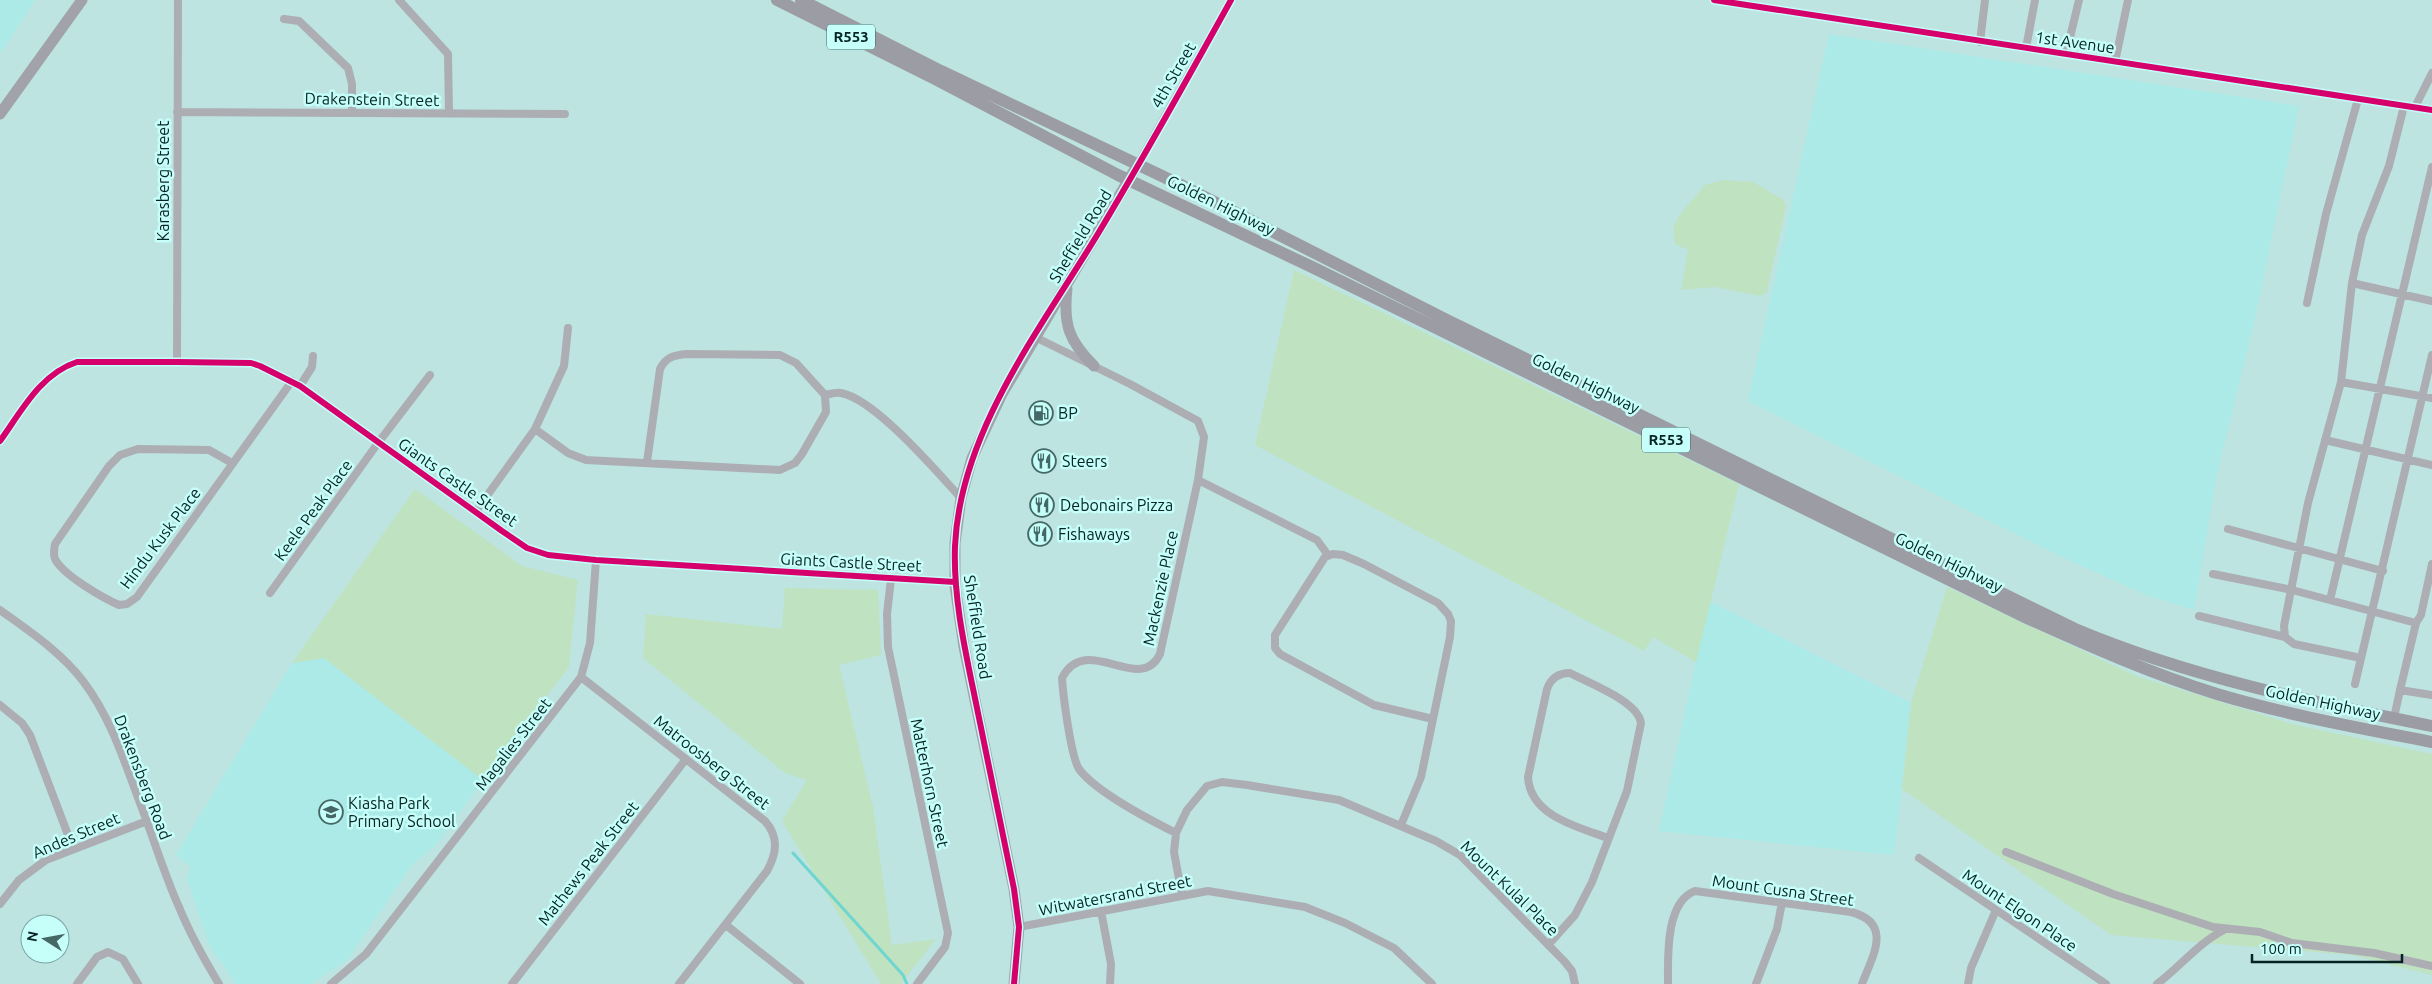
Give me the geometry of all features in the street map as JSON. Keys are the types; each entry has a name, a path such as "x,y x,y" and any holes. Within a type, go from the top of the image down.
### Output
{"main road":[{"name":"Golden Highway","path":"777,0 935,79 1129,180 1312,267 2027,618 2104,653 2216,694 2295,715 2432,742"},
{"name":"Golden Highway","path":"800,0 941,71 1138,164 1443,318 2075,629 2118,647 2228,682 2432,726"}],"street":[{"path":"0,114 82,0"},
{"name":"Karasberg Street","path":"177,362 178,0"},
{"path":"399,0 448,54 449,114"},
{"name":"4th Street","path":"1138,164 1231,0"},
{"name":"1st Avenue","path":"1714,0 2432,110"},
{"path":"1980,42 1985,0"},
{"path":"2026,48 2035,0"},
{"path":"2066,54 2079,0"},
{"path":"2115,62 2128,0"},
{"path":"284,19 299,21 348,68 352,84 352,112"},
{"path":"2415,108 2432,73"},
{"path":"2307,303 2326,214 2358,99"},
{"path":"2285,637 2284,626 2308,503 2341,382 2352,283 2362,235 2389,166 2404,106"},
{"name":"Drakenstein Street","path":"177,112 566,114"},
{"name":"Sheffield Road","path":"1014,984 1019,927 1014,889 964,647 955,582 955,543 961,498 979,440 1002,394 1138,164"},
{"path":"2330,600 2401,292 2432,167"},
{"path":"2352,283 2432,300"},
{"path":"1067,285 1066,325 1075,345 1094,366"},
{"path":"476,511 535,429 564,366 568,328"},
{"name":"Mackenzie Place","path":"1035,337 1094,366 1198,422 1204,437 1198,480 1160,654 1156,662 1152,667 1139,669 1089,659 1080,661 1067,669 1062,678 1072,744 1078,767 1097,786 1176,833"},
{"path":"535,429 568,453 586,460 768,470 788,467 802,454 826,412 826,395 796,363 780,355 682,354 672,356 665,361 660,369 647,462"},
{"path":"2356,684 2432,355"},
{"path":"300,386 312,367 314,356"},
{"name":"Giants Castle Street","path":"0,441 44,382 76,362 251,363 300,386 527,548 548,555 596,560 955,582"},
{"name":"Keele Peak Place","path":"270,593 378,443 430,376"},
{"name":"Hindu Kusk Place","path":"232,463 209,450 138,449 120,455 109,466 55,544 56,561 74,577 112,602 119,605 127,604 137,597 292,381"},
{"path":"2341,382 2432,398"},
{"path":"826,395 840,393 865,404 904,439 961,498"},
{"path":"2325,440 2432,465"},
{"path":"1198,480 1317,540 1328,555"},
{"path":"2228,529 2341,558 2383,571"},
{"path":"1400,826 1421,777 1452,628 1448,614 1438,603 1364,564 1343,555 1328,555 1275,635 1275,648 1280,654 1374,705 1433,719"},
{"name":"Magalies Street","path":"331,984 366,954 581,677 587,662 590,643 596,560"},
{"path":"2394,718 2416,624 2421,615 2432,564"},
{"path":"2213,574 2292,590 2416,624"},
{"name":"Matterhorn Street","path":"892,578 887,614 888,647 948,934 945,947 918,984"},
{"name":"Drakensberg Road","path":"0,610 50,647 87,686 105,715 179,908 219,984"},
{"path":"2199,616 2285,637 2294,644 2362,658"},
{"path":"1548,945 1581,906 1628,791 1640,729 1640,717 1625,702 1570,673 1561,674 1552,680 1547,690 1528,777 1530,791 1541,806 1554,817 1608,838"},
{"name":"Matroosberg Street","path":"581,677 765,821 773,833 776,842 775,853 767,871 679,984"},
{"path":"2400,690 2432,695"},
{"path":"0,706 14,715 26,728 73,848"},
{"name":"Mathews Peak Street","path":"512,984 686,760"},
{"name":"Mount Kulal Place","path":"1182,895 1174,852 1176,833 1187,810 1207,786 1222,782 1339,800 1444,845 1460,856 1548,945 1572,972 1575,984"},
{"name":"Andes Street","path":"0,904 27,872 46,860 147,821"},
{"path":"2006,852 2137,902 2224,930 2260,932 2292,943 2374,953 2432,966"},
{"name":"Mount Elgon Place","path":"1919,858 2106,984"},
{"name":"Witwatersrand Street","path":"1019,927 1208,891 1305,907 1385,943 1404,956 1432,984"},
{"name":"Mount Cusna Street","path":"1668,984 1670,934 1677,910 1689,894 1695,891 1851,912 1865,917 1871,922 1878,939 1862,984"},
{"path":"1756,984 1777,929 1782,902"},
{"path":"1968,984 1971,968 1996,910"},
{"path":"1101,911 1111,964 1110,984"},
{"path":"726,925 800,984"},
{"path":"2157,984 2176,969 2209,937 2224,930"},
{"path":"77,984 97,957 108,952 123,959 138,984"}],"shaded area":[{"path":"0,0 35,0 0,54"},
{"path":"1829,34 2299,106 2254,323 2217,474 2194,610 2146,595 2062,557 1748,401"},
{"path":"1709,601 1911,703 1894,855 1659,831"},
{"name":"Kiasha Park Primary School","path":"324,658 483,780 437,844 413,864 347,960 311,984 236,984 209,945 187,879 191,867 176,855 292,663"}],"green space":[{"path":"1723,180 1753,182 1784,200 1786,207 1767,292 1760,296 1715,287 1681,290 1688,250 1675,244 1673,228 1680,214 1705,185"},
{"path":"1294,270 1739,484 1696,662 1653,637 1644,651 1255,445"},
{"path":"415,489 522,566 578,580 569,667 483,780 324,658 292,663"},
{"path":"1947,587 2136,676 2292,724 2432,754 2432,975 2352,955 2111,935 1902,789 1911,703"},
{"path":"785,588 878,590 881,655 839,665 873,807 892,945 936,939 901,984 881,984 782,821 807,780 785,773 643,658 646,614 782,629"}],"waterway":[{"path":"793,853 903,975 907,984"}],"cycle path":[{"path":"1014,984 1019,927 1014,889 969,672 958,609 955,546 960,503 972,462 988,421 1008,382 1116,203 1231,0"},
{"path":"1714,0 2432,110"},
{"path":"0,441 32,395 52,375 77,362 251,363 300,386 502,531 527,548 548,555 596,560 955,582"}],"place":[{"name":"BP","path":"1041,413"},
{"name":"Steers","path":"1044,461"},
{"name":"Debonairs Pizza","path":"1042,505"},
{"name":"Fishaways","path":"1040,534"},
{"name":"Kiasha Park Primary School","path":"331,812"}]}
